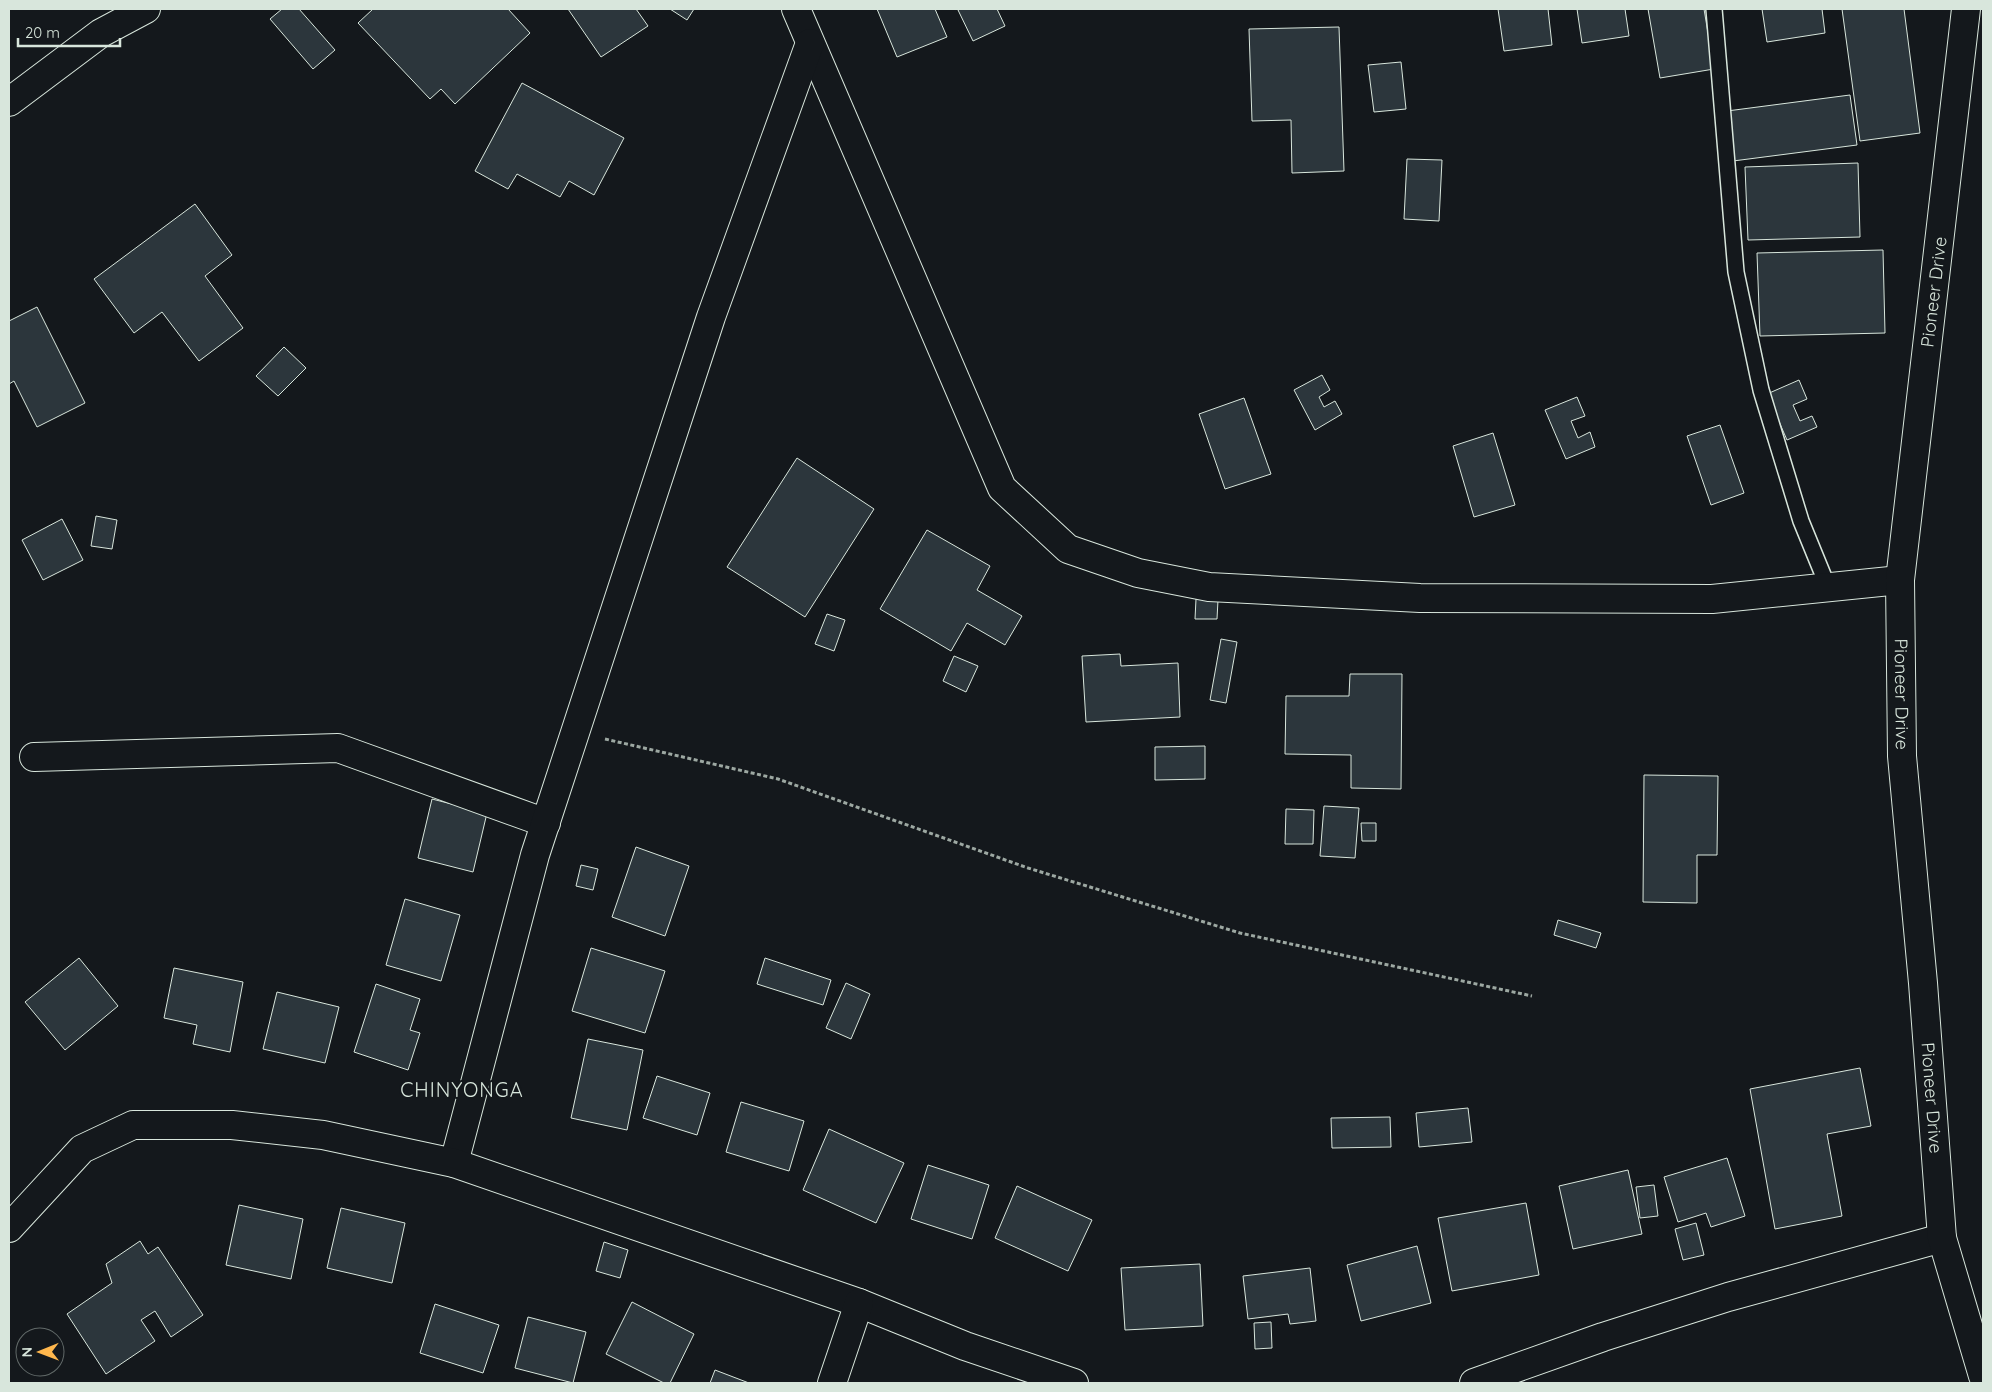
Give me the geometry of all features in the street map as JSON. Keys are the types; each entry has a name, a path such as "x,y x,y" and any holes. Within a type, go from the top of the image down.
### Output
{"street":[{"path":"9,102 101,33 146,9"},
{"path":"796,9 1002,488 1068,548 1138,572 1209,587 1420,598 1712,599 1900,580"},
{"name":"Pioneer Drive","path":"1966,9 1900,580 1902,756 1923,983 1942,1238 1983,1376"},
{"path":"454,1163 532,865 711,317 810,43"},
{"path":"34,757 338,748 546,823"},
{"path":"9,1228 82,1150 133,1125 232,1125 323,1135 454,1163 858,1303 965,1346 1074,1383"},
{"path":"1474,1383 1603,1337 1728,1297 1942,1238"},
{"path":"832,1383 858,1303"}],"lane":[{"path":"1714,9 1722,124 1736,272 1760,390 1801,522 1828,587"}],"path":[{"path":"575,732 778,779 1028,868 1240,933 1532,996"}],"building":[{"path":"282,9 299,9 335,50 313,69 270,19"},
{"path":"373,9 508,9 530,33 455,104 441,89 430,99 358,23"},
{"path":"568,9 636,9 648,26 601,57"},
{"path":"670,9 694,9 687,20"},
{"path":"877,9 935,9 947,37 897,57"},
{"path":"997,9 1005,26 973,41 958,10"},
{"path":"1498,9 1548,9 1552,45 1504,51"},
{"path":"1577,9 1625,9 1629,36 1582,43"},
{"path":"1648,9 1704,9 1714,69 1660,78"},
{"path":"1762,9 1822,9 1825,33 1767,42"},
{"path":"1842,9 1904,9 1920,133 1860,141"},
{"path":"1339,27 1344,171 1292,173 1291,120 1252,121 1249,29"},
{"path":"1401,62 1406,109 1374,112 1368,65"},
{"path":"522,83 624,138 594,195 569,181 560,197 517,174 508,189 475,171"},
{"path":"1850,95 1857,145 1733,161 1727,111"},
{"path":"1407,159 1442,160 1439,221 1404,219"},
{"path":"1858,163 1860,237 1748,240 1745,167"},
{"path":"195,204 232,255 205,276 243,328 199,361 162,312 134,333 94,279"},
{"path":"1883,250 1885,333 1760,336 1757,253"},
{"path":"37,307 85,403 37,427 14,381 9,384 9,321"},
{"path":"284,347 306,368 278,396 256,376"},
{"path":"1322,375 1330,390 1319,397 1324,407 1335,401 1342,414 1315,430 1294,390"},
{"path":"1799,380 1807,399 1793,405 1800,421 1812,416 1817,427 1787,440 1767,394"},
{"path":"1577,397 1585,416 1571,421 1578,438 1590,432 1595,447 1566,459 1545,410"},
{"path":"1244,398 1271,474 1225,489 1199,414"},
{"path":"1720,425 1744,493 1711,505 1687,436"},
{"path":"1493,433 1515,505 1474,517 1453,446"},
{"path":"797,458 874,509 805,617 727,567"},
{"path":"96,516 117,520 112,549 91,546"},
{"path":"62,519 83,560 43,580 22,540"},
{"path":"927,530 990,566 977,590 1022,616 1005,645 967,623 951,651 880,609"},
{"path":"1196,599 1218,600 1217,619 1195,619"},
{"path":"827,614 845,620 834,651 815,644"},
{"path":"1221,639 1237,642 1226,703 1210,700"},
{"path":"1120,654 1121,666 1178,663 1180,717 1086,722 1082,656"},
{"path":"954,656 978,666 966,692 943,681"},
{"path":"1350,674 1402,674 1401,789 1351,788 1351,755 1285,754 1286,696 1349,696"},
{"path":"1205,746 1205,779 1155,780 1155,747"},
{"path":"1644,775 1718,776 1717,855 1697,855 1697,903 1643,902"},
{"path":"432,799 487,813 473,872 418,858"},
{"path":"1324,806 1359,808 1355,858 1320,856"},
{"path":"1286,809 1314,810 1313,844 1285,844"},
{"path":"1361,823 1376,823 1376,841 1362,841"},
{"path":"636,847 689,866 665,936 612,917"},
{"path":"581,865 598,869 593,890 576,886"},
{"path":"405,899 460,915 441,981 386,965"},
{"path":"1558,920 1601,933 1596,948 1554,935"},
{"path":"591,948 665,971 645,1033 572,1011"},
{"path":"79,958 118,1006 65,1050 25,1002"},
{"path":"765,958 831,980 823,1005 757,984"},
{"path":"174,968 243,982 230,1052 193,1044 197,1025 164,1018"},
{"path":"846,983 870,994 851,1039 826,1028"},
{"path":"376,984 420,999 410,1030 420,1033 408,1070 354,1052"},
{"path":"277,992 339,1007 325,1063 263,1049"},
{"path":"588,1039 643,1050 627,1130 571,1118"},
{"path":"1860,1068 1871,1126 1827,1134 1842,1216 1775,1229 1750,1089"},
{"path":"657,1076 710,1093 697,1135 643,1118"},
{"path":"741,1102 804,1121 789,1171 726,1152"},
{"path":"1468,1108 1472,1142 1419,1147 1416,1113"},
{"path":"1390,1117 1391,1147 1332,1148 1331,1118"},
{"path":"829,1129 904,1163 876,1223 803,1190"},
{"path":"1727,1158 1745,1216 1711,1227 1706,1213 1678,1222 1664,1177"},
{"path":"928,1165 989,1185 972,1239 911,1219"},
{"path":"1628,1170 1642,1234 1573,1249 1559,1186"},
{"path":"1654,1185 1658,1216 1640,1218 1636,1187"},
{"path":"1017,1186 1092,1220 1068,1271 995,1238"},
{"path":"1526,1203 1539,1275 1452,1291 1438,1218"},
{"path":"239,1205 303,1219 291,1279 226,1265"},
{"path":"341,1208 405,1223 392,1283 327,1268"},
{"path":"1696,1223 1704,1255 1683,1260 1675,1229"},
{"path":"140,1241 148,1254 158,1247 203,1315 171,1337 155,1311 141,1320 155,1341 106,1374 67,1314 112,1283 106,1264"},
{"path":"604,1242 628,1250 620,1278 596,1271"},
{"path":"1417,1246 1431,1303 1361,1321 1347,1265"},
{"path":"1200,1264 1203,1326 1125,1330 1121,1268"},
{"path":"1310,1268 1316,1321 1290,1324 1288,1314 1248,1319 1243,1276"},
{"path":"632,1302 694,1334 670,1383 664,1383 606,1354"},
{"path":"435,1304 499,1325 483,1373 420,1353"},
{"path":"528,1317 586,1332 573,1383 515,1368"},
{"path":"1271,1322 1272,1348 1255,1349 1254,1323"},
{"path":"715,1370 749,1383 710,1383"}],"district":[{"name":"CHINYONGA","path":"462,1090"}]}
